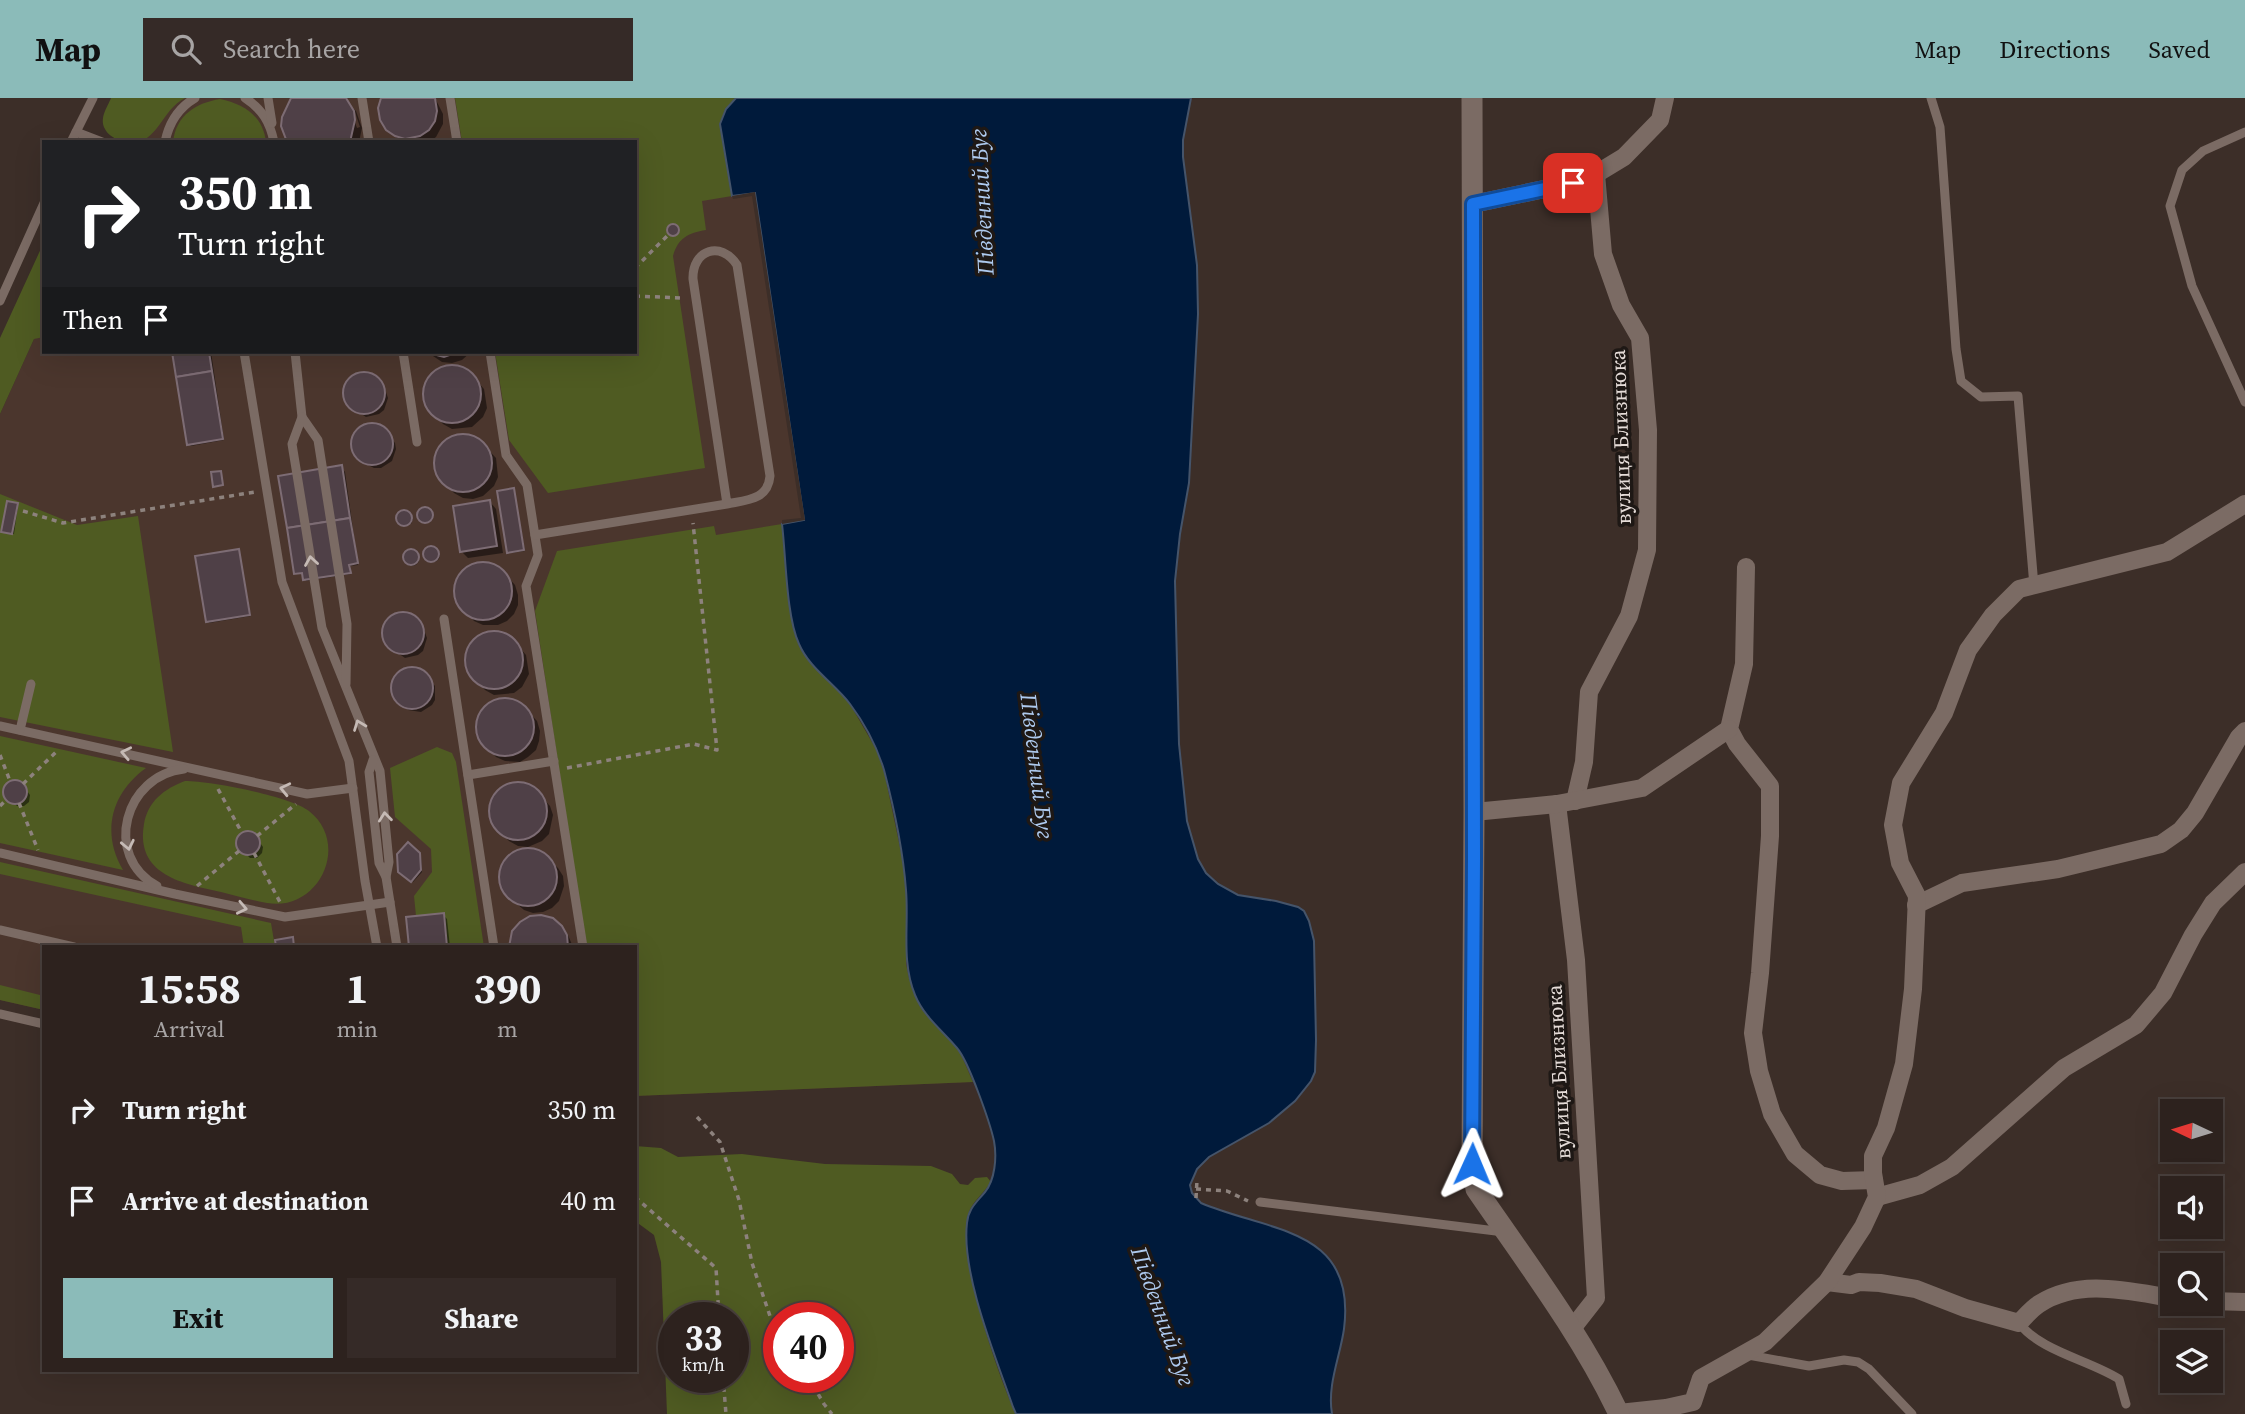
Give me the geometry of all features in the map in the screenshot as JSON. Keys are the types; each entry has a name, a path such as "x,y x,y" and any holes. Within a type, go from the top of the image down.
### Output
{"street":[{"path":"1472,98 1472,1164 1476,1189 1571,1330 1619,1414 1671,1411 1693,1402 1701,1378 1765,1342 1827,1282 1863,1227 1875,1189 1873,1156 1886,1128 1905,1064 1913,989 1917,896 1900,863 1893,825 1901,783 1944,713 1968,650 1993,615 2019,589 2166,552 2245,505"},
{"path":"1473,204 1573,183 1596,174 1624,157 1660,121 1665,98"},
{"name":"вулиця Близнюка","path":"1571,1330 1596,1298 1566,803 1584,762 1589,692 1629,616 1647,550 1648,430 1640,338 1621,305 1603,254 1596,174"},
{"path":"1746,568 1744,664 1729,729 1737,744 1770,786 1768,863 1753,1033 1759,1071 1772,1114 1795,1154 1820,1175 1875,1189 1920,1185 1952,1167 2064,1069 2136,1025 2163,993 2213,903 2245,872"},
{"path":"1474,812 1566,803 1642,788 1729,729"},
{"path":"1916,905 1962,883 2058,869 2161,844 2180,830 2195,813 2245,731"},
{"path":"1827,1282 1851,1285 1859,1282 1880,1283 1916,1289 1965,1308 2019,1323 2038,1305 2064,1292 2084,1288 2118,1289 2160,1296"},
{"path":"2223,1301 2245,1302"}],"lane":[{"path":"72,140 93,98"},
{"path":"166,140 173,119 195,98"},
{"path":"244,98 255,105 266,118 273,140"},
{"path":"268,98 274,140"},
{"path":"362,98 369,140"},
{"path":"450,98 457,140"},
{"path":"1931,98 1940,127 1956,349 1961,381 1981,397 2018,397 2034,586"},
{"path":"76,132 97,140"},
{"path":"2245,132 2203,151 2182,170 2170,206 2192,286 2245,402"},
{"path":"0,300 42,207"},
{"path":"535,536 727,504 754,499 766,490 770,476 739,272 727,253 713,250 705,253 694,264 693,272 727,504"},
{"path":"244,354 282,582 349,761 377,945"},
{"path":"295,354 302,417 292,444 317,602 322,628 373,760 380,771 389,862 386,877"},
{"path":"403,354 417,442"},
{"path":"490,354 506,455 527,485 538,555 526,586 583,945"},
{"path":"302,417 318,440 348,624 346,689"},
{"path":"444,619 494,945"},
{"path":"20,730 31,684"},
{"path":"0,726 307,794 353,788"},
{"path":"373,760 369,772 379,863 386,877 397,945"},
{"path":"468,775 554,766"},
{"path":"180,895 145,879 133,861 126,840 127,819 140,792 155,778 173,770 193,768"},
{"path":"0,853 180,895 288,916 390,902"},
{"path":"0,930 65,945"},
{"path":"0,1014 42,1024"},
{"path":"1260,1202 1506,1232"},
{"path":"2019,1323 2027,1335 2100,1367 2119,1379 2126,1404"},
{"path":"1745,1355 1809,1366 1828,1362 1858,1362 1869,1369 1912,1414"}],"path":[{"path":"637,266 668,235"},
{"path":"637,296 696,298"},
{"path":"23,511 63,523 267,490"},
{"path":"554,766 694,744 718,750 691,510"},
{"path":"23,784 69,741"},
{"path":"0,755 10,781"},
{"path":"209,772 242,833"},
{"path":"257,836 307,794"},
{"path":"0,806 6,800"},
{"path":"19,803 44,863"},
{"path":"180,895 239,851"},
{"path":"254,853 288,916"},
{"path":"697,1117 720,1142 739,1200 752,1263 765,1302"},
{"path":"1196,1198 1197,1180"},
{"path":"1196,1189 1227,1191 1249,1201 1260,1202"},
{"path":"637,1200 716,1268 718,1302"},
{"path":"724,1393 726,1414"},
{"path":"817,1393 832,1414"}],"shaded area":[{"path":"143,98 736,98 726,109 720,124 732,195 755,192 805,520 793,627 884,771 907,892 973,1082 637,1096 637,945 42,945 42,1010 0,1000 0,414 42,321 42,354 637,354 637,140 124,140"}],"green space":[{"path":"111,98 185,98 176,104 157,128 143,140 120,140 110,135 103,125"},
{"path":"455,98 736,98 726,109 720,124 732,196 702,201 706,230 685,237 673,256 705,468 548,493 509,440 495,354 637,354 637,140 462,140"},
{"path":"220,99 244,108 261,125 266,140 173,140 178,124 195,107"},
{"path":"42,246 42,337 34,339 0,414 0,338"},
{"path":"0,494 77,525 138,516 173,752 0,717"},
{"path":"782,524 793,627 799,646 850,704 876,749 884,771 907,892 906,964 909,978 922,1010 959,1050 973,1082 637,1096 637,945 586,945 535,611 557,551 714,526 716,535"},
{"path":"0,736 146,768 125,789 113,815 112,842 123,870 0,843"},
{"path":"437,747 452,753 456,762 484,945 447,945 443,914 416,916 414,896 432,872 431,849 395,817 390,768"},
{"path":"185,781 249,790 285,800 309,811 321,825 327,841 328,857 323,873 314,887 301,897 285,903 267,903 192,885 165,874 154,866 143,841 146,816 158,797"},
{"path":"0,862 271,923 275,945 244,945 241,927 0,874"},
{"path":"0,985 42,996 42,1010 0,1000"},
{"path":"637,1146 661,1148 678,1157 742,1154 825,1164 931,1166 952,1174 960,1184 968,1185 975,1178 987,1177 991,1182 969,1212 966,1230 968,1254 990,1344 1016,1414 667,1414 666,1393 749,1393 749,1302 663,1302 661,1262 654,1235 637,1222"}],"water":[{"name":"Південний Буг","path":"736,98 1191,98 1183,140 1183,157 1197,265 1198,314 1189,483 1175,581 1179,744 1187,821 1198,859 1206,873 1218,884 1238,895 1276,901 1304,911 1314,941 1316,1040 1315,1072 1295,1101 1269,1123 1209,1157 1197,1169 1190,1185 1192,1193 1201,1203 1303,1239 1322,1252 1337,1270 1344,1295 1344,1329 1331,1392 1332,1414 1016,1414 981,1316 969,1266 967,1244 969,1214 993,1175 995,1154 992,1132 962,1055 923,1010 911,982 907,956 907,903 903,860 891,799 878,753 850,704 803,653 791,618 782,524 804,520 755,193 732,196 720,124 726,109"}],"pier":[{"path":"755,192 805,520 782,524 782,520 801,518 752,196 733,199 732,196"}],"building":[{"path":"291,98 346,98 354,111 355,120 350,140 286,140 281,126"},
{"path":"381,98 435,98 435,121 429,130 420,136 405,139 395,136 386,130 380,120 378,108"},
{"path":"673,224 679,230 673,236 667,230"},
{"path":"172,354 209,354 212,371 176,377"},
{"path":"446,365 458,365 473,373 481,388 481,400 473,415 458,423 446,423 431,415 423,400 423,388 431,373"},
{"path":"212,371 223,439 187,445 176,377"},
{"path":"364,372 379,378 385,393 379,408 364,414 349,408 343,393 349,378"},
{"path":"372,423 387,429 393,444 387,459 372,465 357,459 351,444 357,429"},
{"path":"457,434 469,434 484,442 492,457 492,469 484,484 469,492 457,492 442,484 434,469 434,457 442,442"},
{"path":"342,465 350,518 287,528 278,476"},
{"path":"221,471 223,485 213,487 211,472"},
{"path":"514,488 524,550 507,553 497,491"},
{"path":"490,500 497,546 460,552 453,506"},
{"path":"7,501 18,503 12,534 1,532"},
{"path":"425,507 431,509 431,521 425,523 419,521 417,515 419,509"},
{"path":"404,510 410,512 410,524 404,526 398,524 396,518 398,512"},
{"path":"350,518 358,563 349,565 351,573 303,580 302,573 294,574 287,528"},
{"path":"431,546 437,548 437,560 431,562 425,560 423,554 425,548"},
{"path":"239,549 250,615 206,622 195,556"},
{"path":"411,549 417,551 417,563 411,565 405,563 403,557 405,551"},
{"path":"477,562 489,562 499,566 508,575 512,597 504,612 489,620 477,620 467,616 458,607 454,597 454,585 458,575 467,566"},
{"path":"403,612 418,618 424,633 418,648 403,654 388,648 382,633 388,618"},
{"path":"488,631 500,631 515,639 523,654 523,666 515,681 500,689 488,689 473,681 465,666 465,654 473,639"},
{"path":"412,667 427,673 433,688 427,703 412,709 397,703 391,688 397,673"},
{"path":"499,698 511,698 521,702 530,711 534,733 526,748 511,756 499,756 489,752 480,743 476,733 476,721 480,711 489,702"},
{"path":"15,780 26,787 27,792 20,803 15,804 4,797 3,792 10,781"},
{"path":"512,782 524,782 539,790 547,805 547,817 539,832 524,840 512,840 497,832 489,817 489,805 497,790"},
{"path":"248,831 259,838 260,843 253,854 248,855 237,848 236,843 243,832"},
{"path":"408,842 420,853 421,870 411,882 398,872 397,854"},
{"path":"522,848 534,848 549,856 557,871 557,883 549,898 534,906 522,906 507,898 499,883 499,871 507,856"},
{"path":"444,913 447,945 409,945 406,917"},
{"path":"530,916 553,918 567,935 568,945 509,945 512,931"},
{"path":"293,937 294,945 276,945 275,940"}],"route":[{"path":"1472,1164 1473,204 1573,183"}]}
